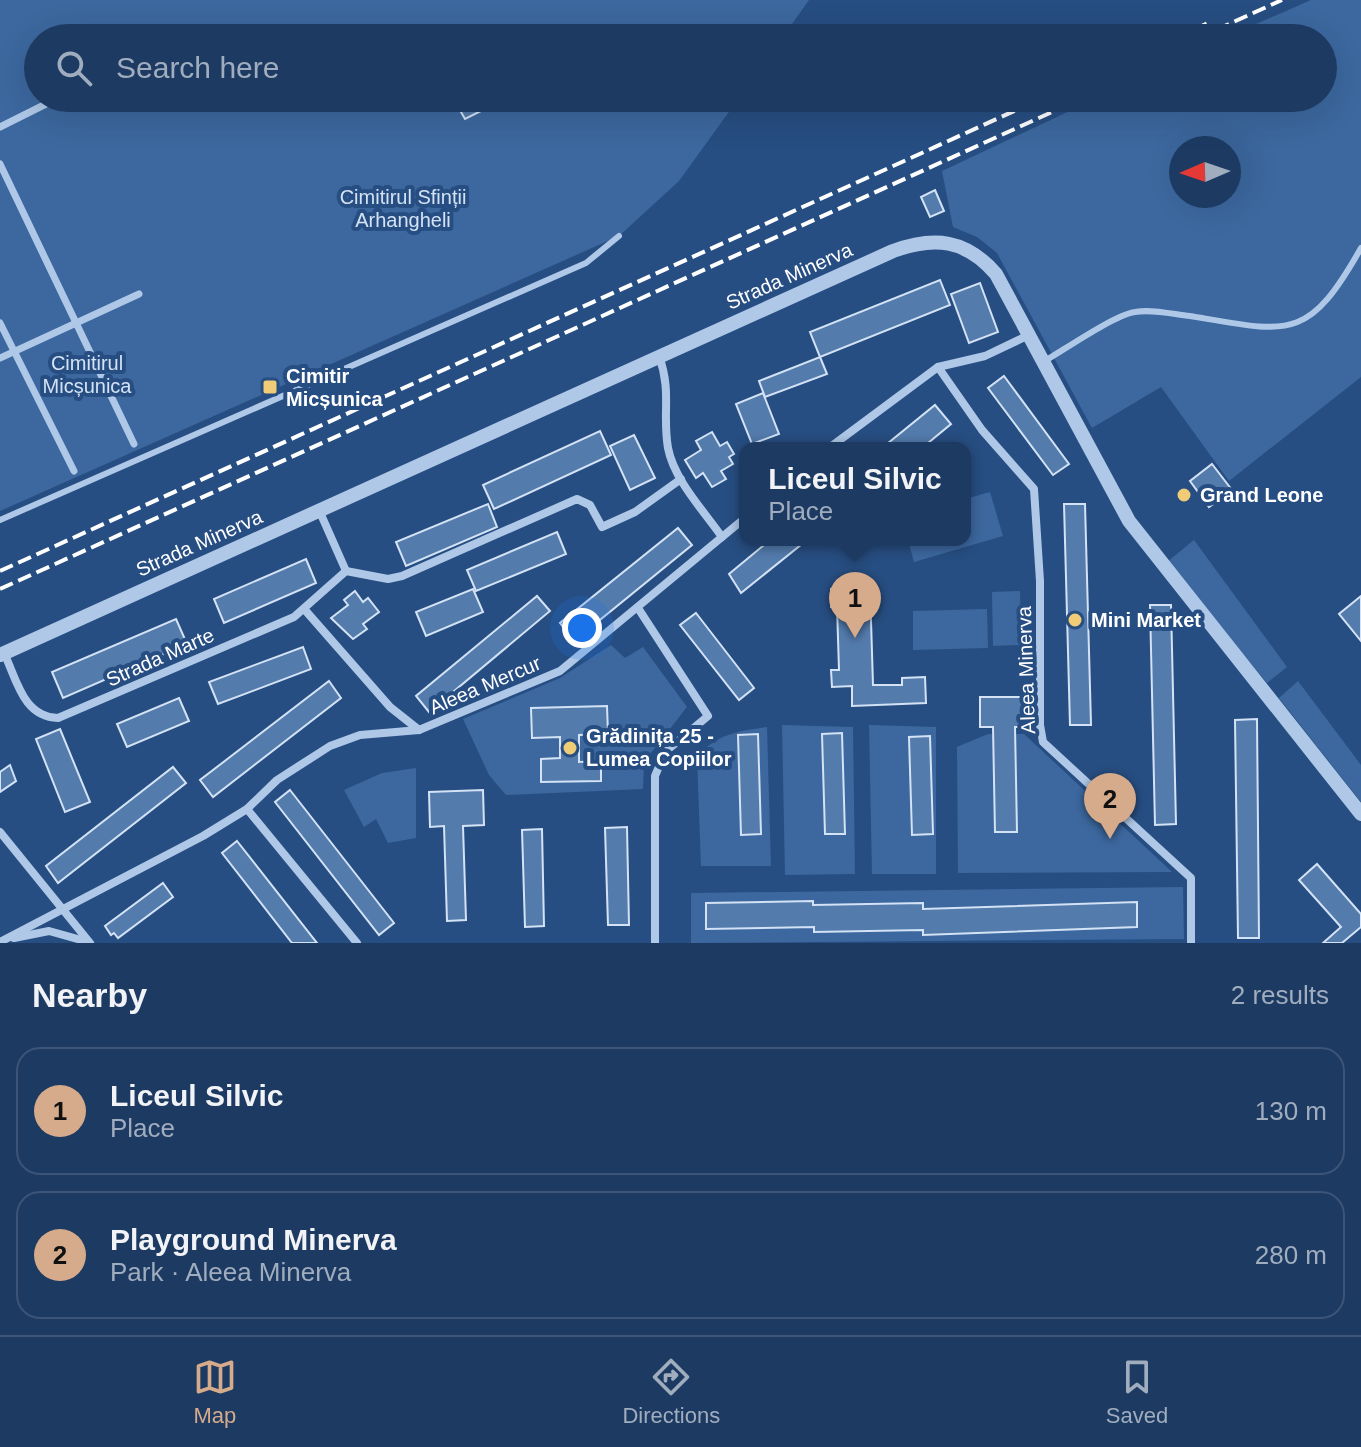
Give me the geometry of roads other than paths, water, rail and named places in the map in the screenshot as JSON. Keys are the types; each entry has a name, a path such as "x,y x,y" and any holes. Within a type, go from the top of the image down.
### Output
{"street":[{"path":"0,127 30,112"},
{"path":"0,164 134,444"},
{"name":"Strada Minerva","path":"2,654 893,251 929,241 959,244 984,260 1001,282 1129,521 1361,814"},
{"path":"0,358 139,294"},
{"path":"0,323 74,471"},
{"path":"837,442 938,367 985,356 1029,335"},
{"path":"659,356 669,389 668,448 681,479 722,537"},
{"name":"Aleea Minerva","path":"938,367 982,430 1034,489 1040,581 1040,725 1043,742 1191,878 1191,943"},
{"path":"319,510 346,571 388,579 402,576 577,499 590,505 602,527 635,512 681,479"},
{"name":"Aleea Mercur","path":"1,943 247,809 277,780 330,746 360,735 419,730 560,671 739,523"},
{"name":"Strada Marte","path":"2,654 24,699 36,713 58,718 305,610 346,571"},
{"path":"638,608 708,716 665,752 655,776 655,943"},
{"name":"Aleea Mercur","path":"305,610 390,707 419,730"},
{"path":"247,809 357,943"},
{"path":"0,832 89,943"},
{"path":"1,943 49,931 71,934 89,943"}],"lane":[{"path":"0,520 586,263 619,236"},
{"path":"1043,362 1129,313 1165,312 1260,328 1283,328 1301,322 1323,308 1338,289 1361,248"}],"railway":[{"path":"1229,24 1282,0"},
{"path":"0,571 1012,112"},
{"path":"0,589 1052,112"}],"place":[{"name":"Cimitir Micșunica","path":"270,387"},
{"name":"Grand Leone","path":"1184,495"},
{"name":"Mini Market","path":"1075,620"},
{"name":"Liceul Silvic","path":"855,638"},
{"name":"Grădinița 25 - Lumea Copiilor","path":"570,748"},
{"name":"Playground Minerva","path":"1110,839"}],"park label":[{"name":"Cimitirul Sfinții Arhangheli","path":"403,208"},
{"name":"Cimitirul Micșunica","path":"87,374"}]}
